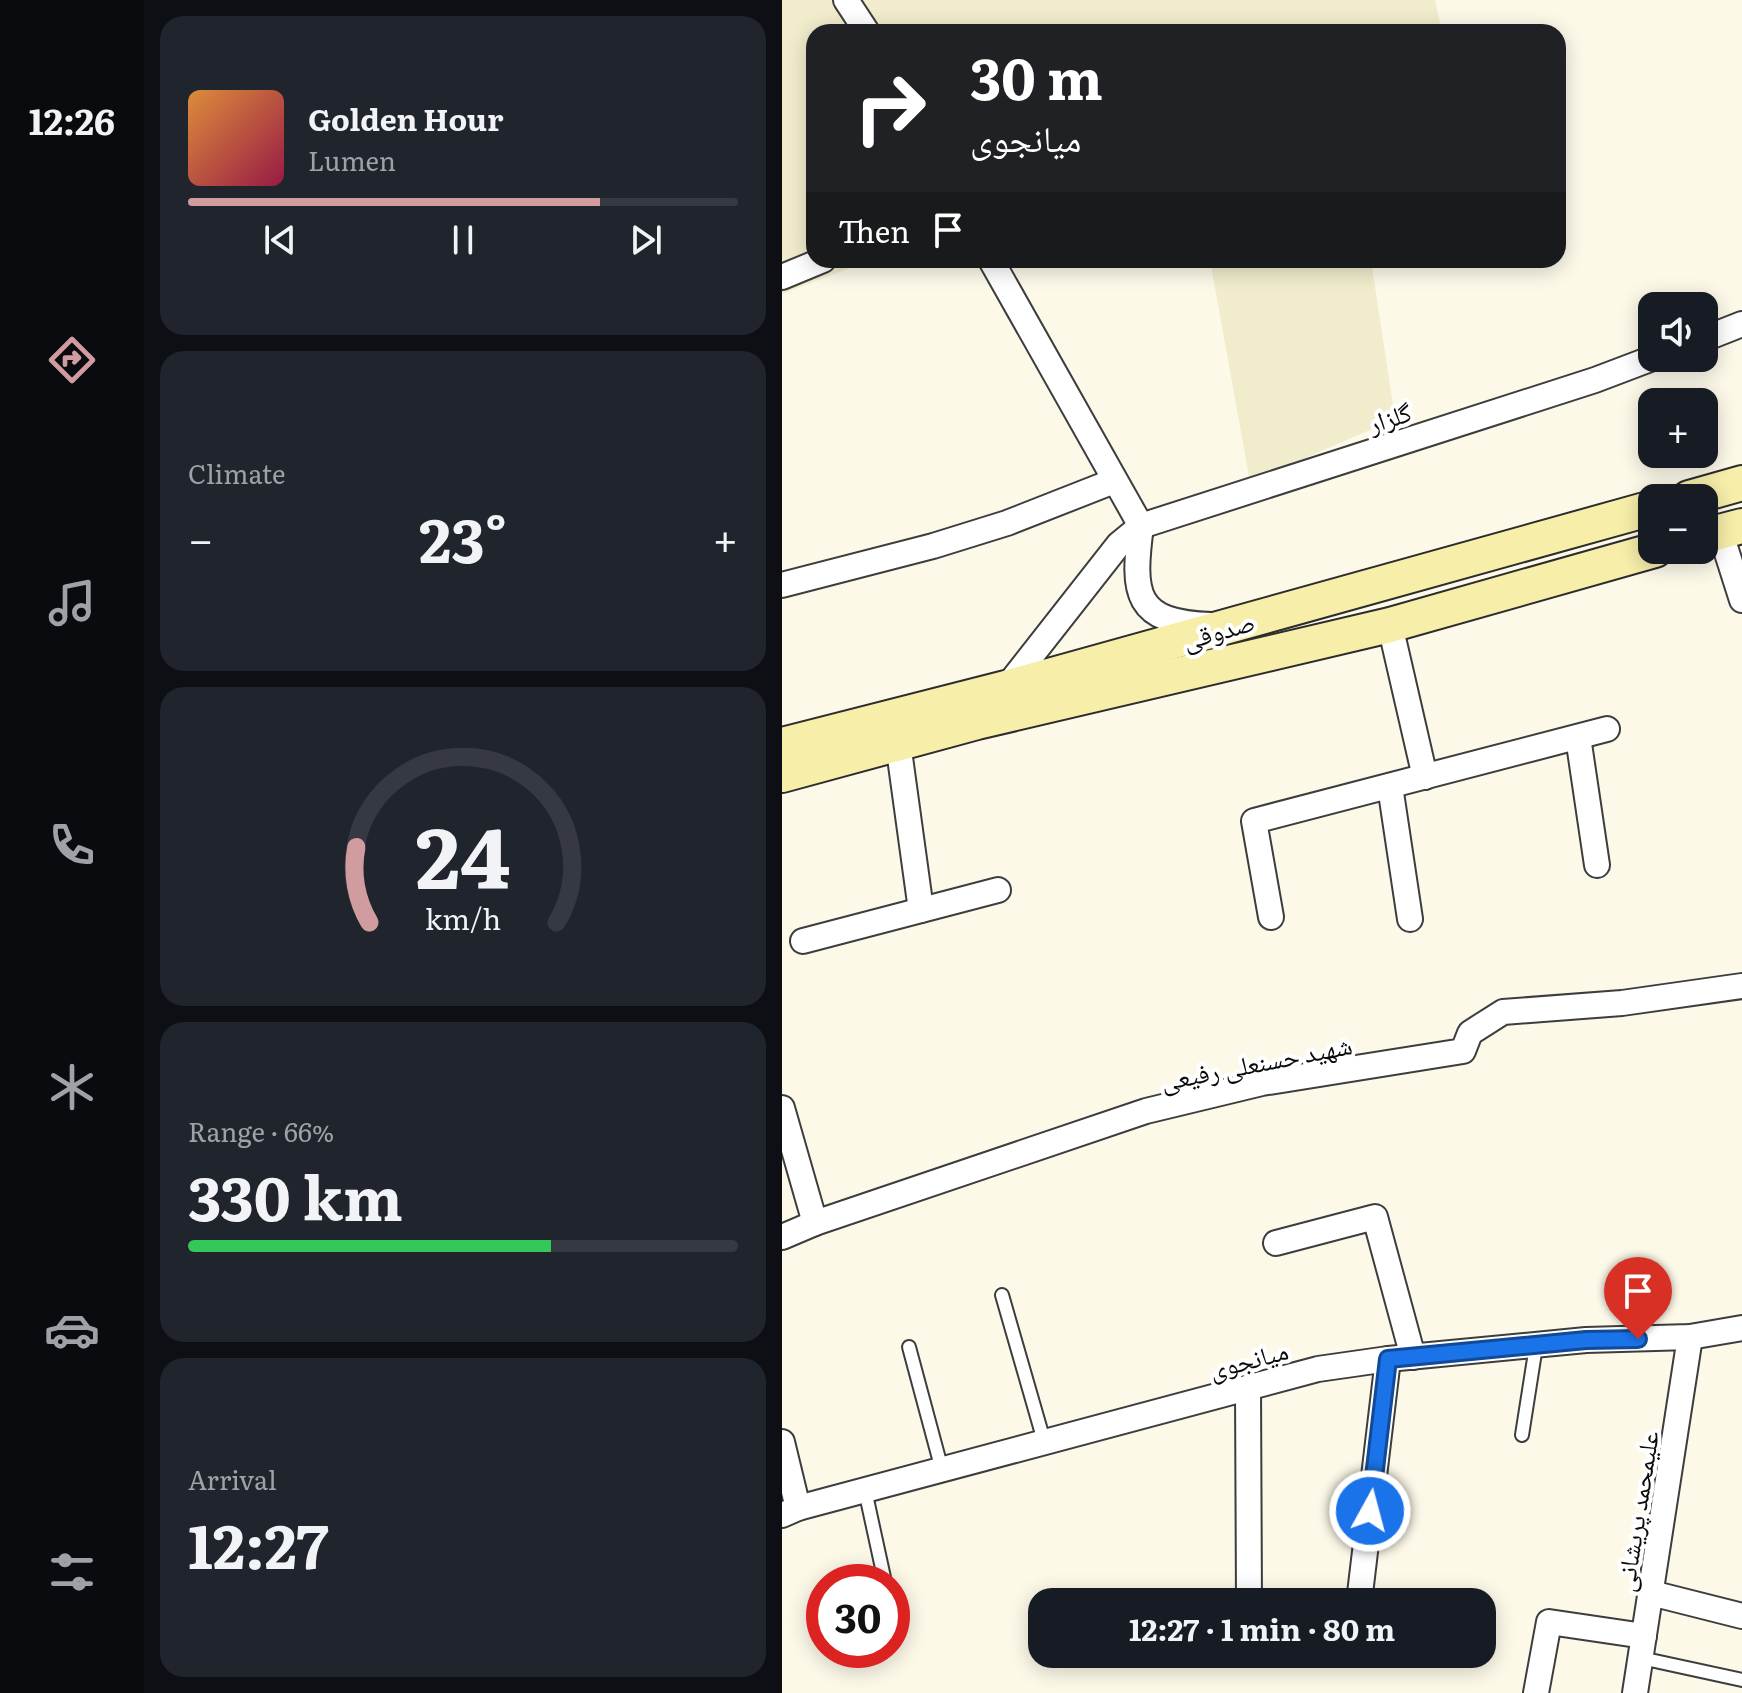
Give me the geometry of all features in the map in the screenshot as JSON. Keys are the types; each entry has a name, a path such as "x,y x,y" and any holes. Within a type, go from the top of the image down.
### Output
{"main road":[{"path":"1718,490 1742,483"},
{"name":"صدوقی","path":"782,745 1006,688 1638,512"},
{"name":"صدوقی","path":"782,775 977,722 1390,625 1638,555"}],"street":[{"path":"846,0 862,24"},
{"path":"782,277 806,267"},
{"path":"995,268 1141,526 1136,575 1138,592 1151,611 1181,623 1229,626"},
{"path":"1718,333 1742,324"},
{"name":"گلزار","path":"1141,526 1638,364"},
{"path":"782,585 963,537 1114,481"},
{"path":"1006,688 1119,544 1141,526"},
{"path":"1722,531 1742,600"},
{"path":"1390,625 1425,777"},
{"path":"1271,917 1254,821 1607,729"},
{"path":"1578,737 1597,865"},
{"path":"898,743 921,910"},
{"path":"1390,786 1410,919"},
{"path":"803,941 998,890"},
{"name":"شهید حسنعلی رفیعی","path":"782,1237 815,1223 1146,1111 1262,1083 1463,1051 1470,1033 1503,1012 1622,1003 1742,986"},
{"path":"783,1112 815,1223"},
{"path":"1276,1243 1375,1217 1413,1357"},
{"name":"میانجوی","path":"790,1511 1318,1369 1388,1359 1586,1340 1690,1337 1742,1328"},
{"name":"علیمحمد پریشانی","path":"1635,1693 1690,1337"},
{"path":"1361,1588 1388,1359"},
{"path":"1248,1388 1249,1588"},
{"path":"782,1442 790,1511"},
{"path":"1651,1593 1742,1616"},
{"path":"1536,1693 1549,1622 1642,1647"}],"lane":[{"path":"1002,1295 1044,1441"},
{"path":"1522,1435 1536,1346"},
{"path":"909,1347 942,1470"},
{"path":"865,1490 881,1564"},
{"path":"1642,1647 1742,1680"}],"shaded area":[{"path":"782,0 1435,0 1440,24 806,24 806,268 850,268 782,294"},
{"path":"1211,268 1372,268 1395,419 1250,482"}],"route":[{"path":"1370,1511 1388,1359 1586,1340 1638,1339"}]}
